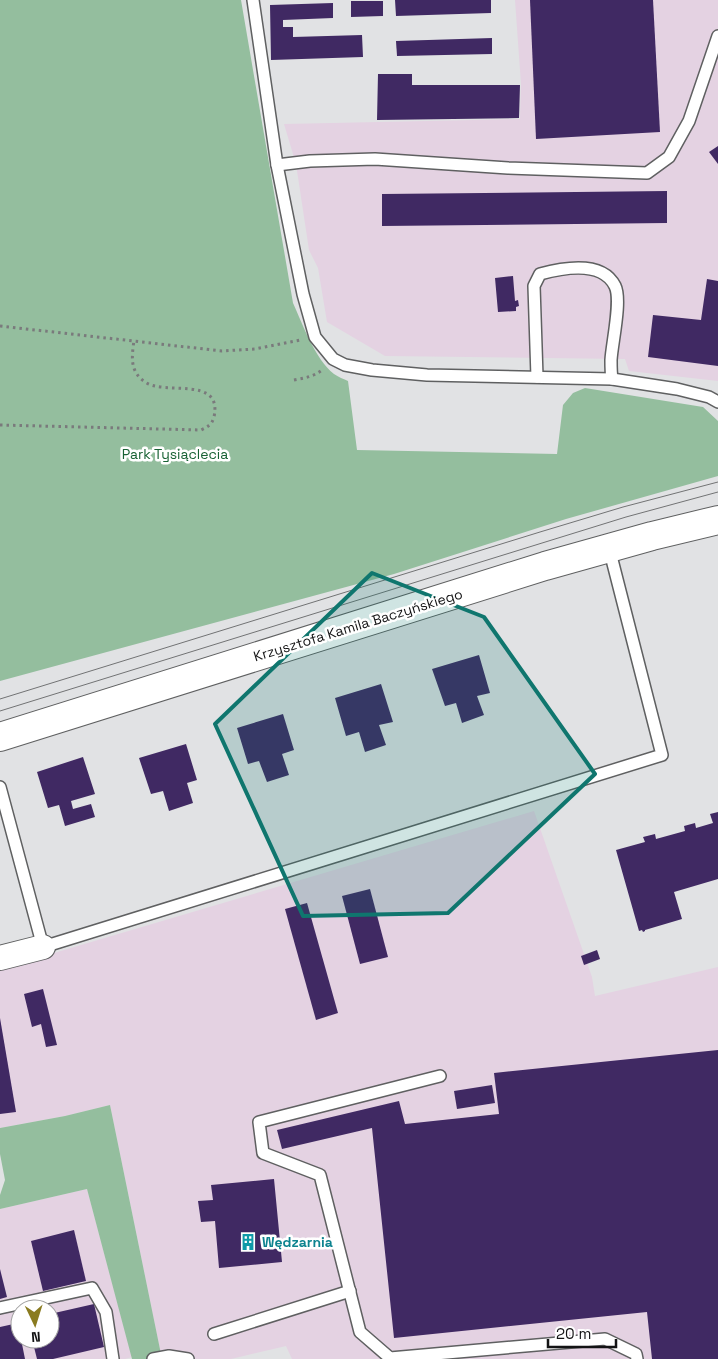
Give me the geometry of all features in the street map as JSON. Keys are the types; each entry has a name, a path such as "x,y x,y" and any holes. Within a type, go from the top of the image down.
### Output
{"street":[{"name":"Krzysztofa Kamila Baczyńskiego","path":"0,737 546,566 718,520"},
{"path":"0,958 43,947"}],"lane":[{"path":"253,0 277,165 303,294 315,337 333,360 345,365 381,371 428,375 612,379 676,389 709,397 718,402"},
{"path":"277,165 310,161 376,159 508,168 647,173 669,158 689,121 718,36"},
{"path":"537,377 534,286 540,274 555,270 582,268 595,270 608,277 616,287 617,304 611,360 612,379"},
{"path":"0,787 43,947 662,755 609,548"},
{"path":"440,1076 259,1122 263,1152 320,1175 360,1332 390,1358 605,1339 636,1354 636,1359"},
{"path":"0,1308 92,1288 106,1312 113,1359"},
{"path":"214,1334 350,1291"},
{"path":"152,1359 169,1356 188,1359"}],"path":[{"path":"0,326 222,350 255,349 315,337"},
{"path":"0,425 201,430 209,426 213,420 215,408 214,401 210,395 198,390 151,386 144,382 134,369 132,362 134,340"},
{"path":"294,380 317,374 333,360"}],"highlighted area":[{"path":"372,573 484,617 595,774 448,913 303,916 215,724"}],"shaded area":[{"path":"515,0 718,0 718,381 629,371 625,359 385,356 327,322 318,268 309,250 296,164 284,124 520,119 521,84"},
{"path":"534,811 592,977 595,996 718,967 718,1359 292,1359 286,1346 231,1359 162,1359 110,1105 65,1116 0,1128 0,969"},
{"path":"87,1189 132,1357 125,1359 0,1359 0,1209"}],"green space":[{"name":"Park Tysiąclecia","path":"0,0 241,0 293,303 321,360 334,374 348,381 357,450 557,454 563,405 573,393 585,388 703,407 718,421 718,476 566,519 394,574 0,681"},
{"path":"110,1105 162,1359 132,1359 87,1189 0,1209 0,1195 5,1180 0,1154 0,1128 65,1116"}],"building":[{"path":"395,0 491,0 491,13 396,16"},
{"path":"530,0 653,0 660,132 536,139"},
{"path":"351,1 383,1 383,16 351,17"},
{"path":"333,3 333,18 283,20 283,27 293,27 293,37 362,35 363,57 271,60 270,5"},
{"path":"492,38 492,54 397,56 396,41"},
{"path":"378,74 412,74 412,85 520,85 519,118 377,120"},
{"path":"718,146 718,164 709,152"},
{"path":"667,191 667,223 382,226 382,194"},
{"path":"513,276 515,301 518,300 519,306 516,307 516,311 498,312 495,278"},
{"path":"707,279 718,281 718,366 648,357 653,315 701,320"},
{"path":"479,655 490,693 477,696 484,715 462,723 456,703 445,706 432,669"},
{"path":"381,684 393,722 379,725 386,745 365,752 359,732 346,736 335,698"},
{"path":"283,714 294,750 282,754 289,775 267,782 259,761 248,764 237,728"},
{"path":"186,744 197,780 187,783 193,803 169,811 163,791 151,794 139,758"},
{"path":"83,757 95,794 71,801 73,809 91,804 95,817 65,826 59,805 48,808 37,772"},
{"path":"718,812 718,879 674,892 682,919 643,932 642,930 639,931 616,850 645,842 643,837 655,834 656,839 685,831 684,826 695,823 696,828 713,823 710,814"},
{"path":"370,889 388,957 360,964 342,896"},
{"path":"307,903 338,1013 316,1020 285,909"},
{"path":"597,950 600,959 584,965 581,956"},
{"path":"43,989 57,1045 46,1047 41,1024 32,1027 24,994"},
{"path":"0,1018 16,1112 0,1114"},
{"path":"718,1050 718,1359 652,1359 647,1312 394,1338 372,1128 282,1149 277,1130 399,1101 405,1124 499,1114 494,1073"},
{"path":"492,1085 495,1103 457,1109 454,1091"},
{"name":"Wędzarnia","path":"274,1179 282,1262 219,1268 215,1221 201,1222 198,1201 213,1200 211,1185"},
{"path":"74,1230 86,1281 43,1291 31,1241"},
{"path":"0,1269 7,1297 0,1299"},
{"path":"94,1304 104,1347 53,1359 37,1359 34,1349 60,1349 60,1312"},
{"path":"10,1325 10,1349 23,1349 25,1359 0,1359 0,1327"}],"tram line":[{"path":"0,699 540,532 623,507 718,482"},
{"path":"0,711 626,517 718,492"}],"place":[{"name":"Wędzarnia","path":"248,1242"}]}
